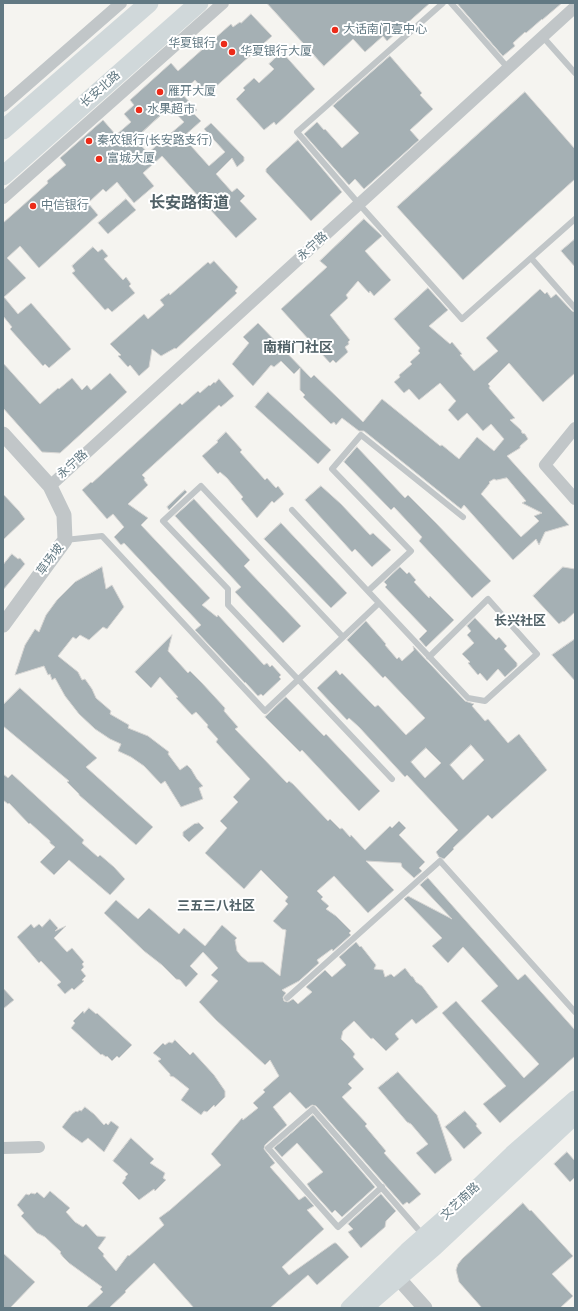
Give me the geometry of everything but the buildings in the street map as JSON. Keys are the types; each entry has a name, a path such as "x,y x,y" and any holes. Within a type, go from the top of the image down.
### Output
{"main road":[{"path":"3,130 150,3"},
{"name":"长安北路","path":"3,176 199,3"},
{"name":"文艺南路","path":"429,1242 457,1207 512,1154 575,1099"},
{"name":"文艺南路","path":"349,1308 394,1273 575,1116"},
{"name":"文艺南路","path":"364,1308 394,1273"}],"street":[{"path":"3,106 121,3"},
{"path":"3,198 223,3"},
{"name":"永宁路","path":"50,486 575,7"},
{"path":"575,428 545,465 575,499"},
{"name":"草场坡","path":"3,434 50,486 64,515 66,540 3,625"},
{"path":"3,1148 39,1146"},
{"path":"394,1273 425,1308"}],"lane":[{"path":"443,3 297,132 462,319 575,219"},
{"path":"451,3 508,68"},
{"path":"543,36 575,73"},
{"path":"531,258 575,308"},
{"path":"368,591 411,551 332,469 361,435 463,517"},
{"path":"343,637 201,486 163,521 228,589 228,605 392,779"},
{"path":"292,510 468,698 485,701 537,654 488,599 430,657"},
{"path":"66,540 102,536 265,711 379,603"},
{"path":"288,998 440,861 575,1012"},
{"path":"382,1187 338,1227 268,1148 313,1109 382,1187 429,1242"}],"place":[{"name":"大话南门壹中心","path":"335,30"},
{"name":"华夏银行","path":"224,44"},
{"name":"华夏银行大厦","path":"232,52"},
{"name":"雁开大厦","path":"160,92"},
{"name":"水果超市","path":"139,110"},
{"name":"秦农银行(长安路支行)","path":"89,141"},
{"name":"富城大厦","path":"99,159"},
{"name":"中信银行","path":"33,206"}],"district":[{"name":"长安路街道","path":"189,204"},
{"name":"南稍门社区","path":"298,349"},
{"name":"长兴社区","path":"520,622"},
{"name":"三五三八社区","path":"216,907"}]}
